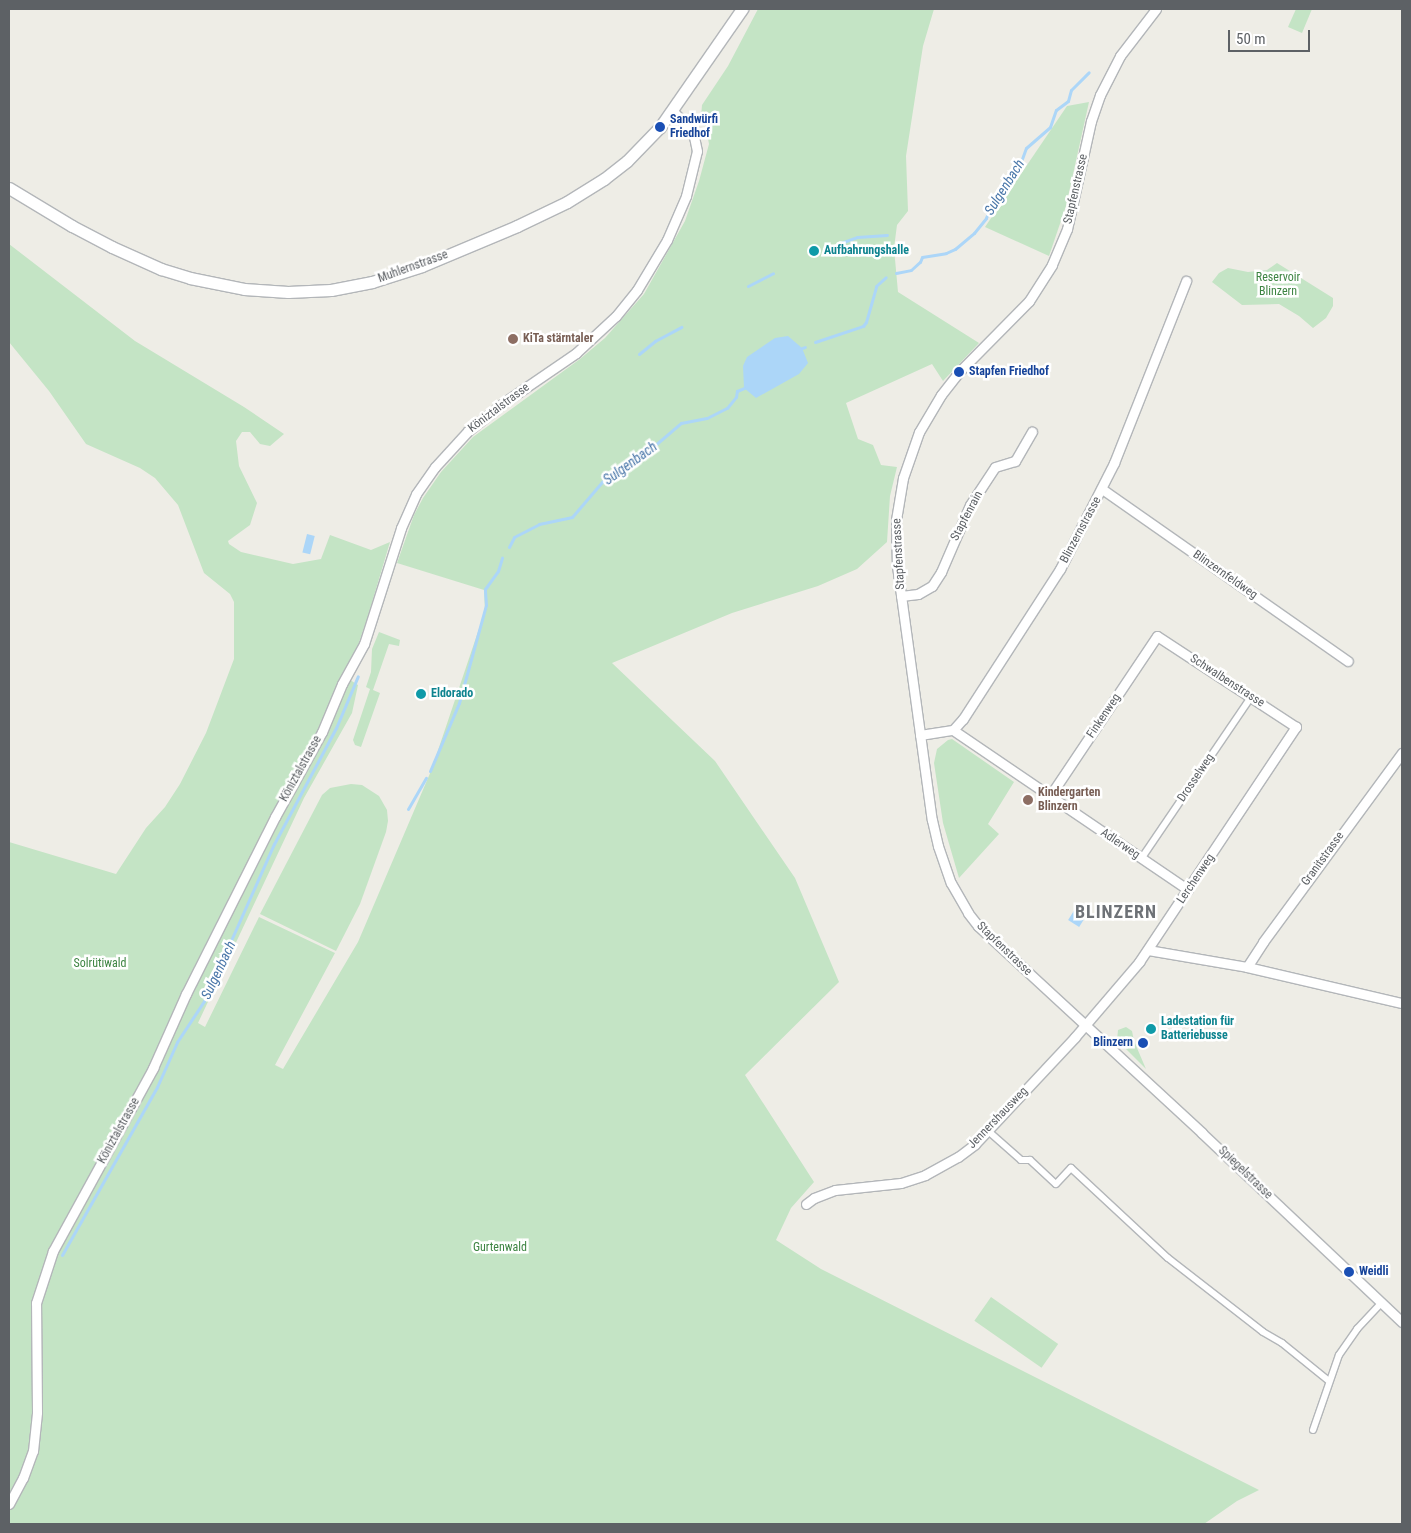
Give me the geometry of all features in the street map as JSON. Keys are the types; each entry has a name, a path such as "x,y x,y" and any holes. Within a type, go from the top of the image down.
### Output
{"street":[{"name":"Muhlernstrasse","path":"9,188 104,243 176,274 244,289 288,292 331,290 372,282 410,271 567,202 604,179 627,161 673,111 742,9"},
{"name":"Stapfenstrasse","path":"1086,1024 978,926 959,899 938,846 920,735 897,566 896,520 903,478 913,446 941,395 959,372 1029,301 1052,265 1069,222 1091,121 1100,95 1120,56 1156,9"},
{"name":"Köniztalstrasse","path":"9,1504 23,1478 33,1451 37,1412 36,1303 53,1251 145,1083 186,994 275,816 319,738 342,684 364,644 399,534 416,494 435,467 468,431 576,353 616,316 637,290 667,240 686,196 697,151 693,132 673,111"},
{"name":"Blinzernstrasse","path":"952,730 962,719 1060,569 1102,490 1186,281"},
{"name":"Stapfenrain","path":"901,596 918,594 932,586 941,572 970,505 996,467 1015,461 1032,432"},
{"name":"Blinzernfeldweg","path":"1102,490 1348,661"},
{"name":"Schwalbenstrasse","path":"1158,636 1296,726"},
{"name":"Finkenweg","path":"1050,796 1158,636"},
{"name":"Drosselweg","path":"1141,859 1251,697"},
{"name":"Lerchenweg","path":"1086,1024 1148,950 1296,726"},
{"path":"920,735 952,730"},
{"name":"Adlerweg","path":"952,730 1188,890"},
{"name":"Granitstrasse","path":"1247,968 1263,942 1402,753"},
{"path":"1148,950 1247,968 1402,1003"},
{"name":"Jennershausweg","path":"806,1204 814,1198 835,1190 901,1183 925,1175 958,1157 988,1130 1086,1024"},
{"name":"Spiegelstrasse","path":"1086,1024 1402,1322"},
{"path":"988,1130 1021,1160 1030,1160 1056,1184 1070,1168 1168,1258 1263,1332 1282,1343 1329,1381"},
{"path":"1313,1430 1336,1362 1349,1339 1382,1302"}],"green space":[{"path":"758,9 934,9 923,46 906,156 908,211 897,225 894,248 898,292 979,343 943,381 932,364 846,403 858,439 873,445 881,465 897,467 890,496 887,542 857,569 818,586 732,613 612,663 715,761 795,878 839,982 745,1075 814,1182 791,1208 776,1240 821,1269 1259,1490 1237,1501 1204,1524 9,1524 9,842 116,874 146,828 165,807 180,784 206,733 234,659 234,602 230,594 204,573 178,505 155,478 140,468 86,444 49,391 9,342 9,244 135,341 244,407 284,434 270,446 260,444 250,432 242,432 236,441 239,466 257,503 250,525 228,541 229,544 241,552 293,564 321,559 330,535 371,550 390,542 347,678 358,685 352,713 304,798 198,1023 205,1027 259,917 335,953 275,1065 283,1069 358,942 431,771 485,611 484,590 397,563 414,515 441,472 473,437 580,359 605,338 644,294 685,221 699,181 709,144 706,128 701,117 702,105 728,66"},
{"path":"1296,9 1312,9 1302,33 1288,27"},
{"path":"1089,102 1066,206 1049,256 985,227 1067,106"},
{"name":"Reservoir Blinzern","path":"1277,263 1333,298 1333,306 1326,318 1313,328 1299,316 1279,304 1242,305 1212,282 1219,273 1228,268 1248,272 1267,270"},
{"path":"379,632 400,640 399,646 389,644 373,690 380,693 361,747 355,745 353,740 370,689 366,687 371,672 372,649"},
{"path":"952,739 1014,782 988,824 999,834 959,878 943,823 934,763 937,749"},
{"path":"351,784 362,785 379,796 387,810 388,821 386,832 360,904 336,951 260,914 322,795 330,788"},
{"path":"1126,1027 1132,1031 1134,1041 1146,1069 1117,1040 1118,1030"},
{"path":"991,1297 1058,1344 1042,1368 974,1321"}],"water":[{"path":"788,336 802,348 808,363 799,374 756,398 744,388 743,366 747,357 775,338"},
{"path":"307,534 315,536 310,554 302,552"},
{"path":"1075,909 1086,916 1079,927 1068,920"}],"waterway":[{"name":"Sulgenbach","path":"896,273 911,270 920,262 922,257 946,253 955,249 974,233 986,218 990,207 1003,190 1006,178 1019,167 1026,148 1050,127 1056,110 1068,101 1071,90 1089,72"},
{"path":"838,244 857,237 887,235"},
{"path":"748,286 773,273"},
{"name":"Sulgenbach","path":"815,342 863,326 866,322 876,286 886,277"},
{"path":"639,354 655,341 681,327"},
{"name":"Sulgenbach","path":"514,537 539,524 572,517 602,482 616,471 640,458 681,423 707,418 727,408 736,397 737,391 744,388"},
{"path":"509,547 514,537"},
{"path":"430,771 459,703 486,605 485,589 498,571 502,558"},
{"name":"Sulgenbach","path":"62,1255 157,1087 177,1042 204,1001 274,844 336,728 358,676"},
{"path":"408,809 426,778"}],"place":[{"name":"Sandwürfi Friedhof","path":"660,127"},
{"name":"Aufbahrungshalle","path":"814,251"},
{"name":"KiTa stärntaler","path":"513,339"},
{"name":"Stapfen Friedhof","path":"959,372"},
{"name":"Eldorado","path":"421,694"},
{"name":"Kindergarten Blinzern","path":"1028,800"},
{"name":"Ladestation für Batteriebusse","path":"1151,1029"},
{"name":"Blinzern","path":"1143,1043"},
{"name":"Weidli","path":"1349,1272"}],"district":[{"name":"BLINZERN","path":"1116,912"}],"park label":[{"name":"Solrütiwald","path":"100,964"},
{"name":"Gurtenwald","path":"500,1248"}]}
